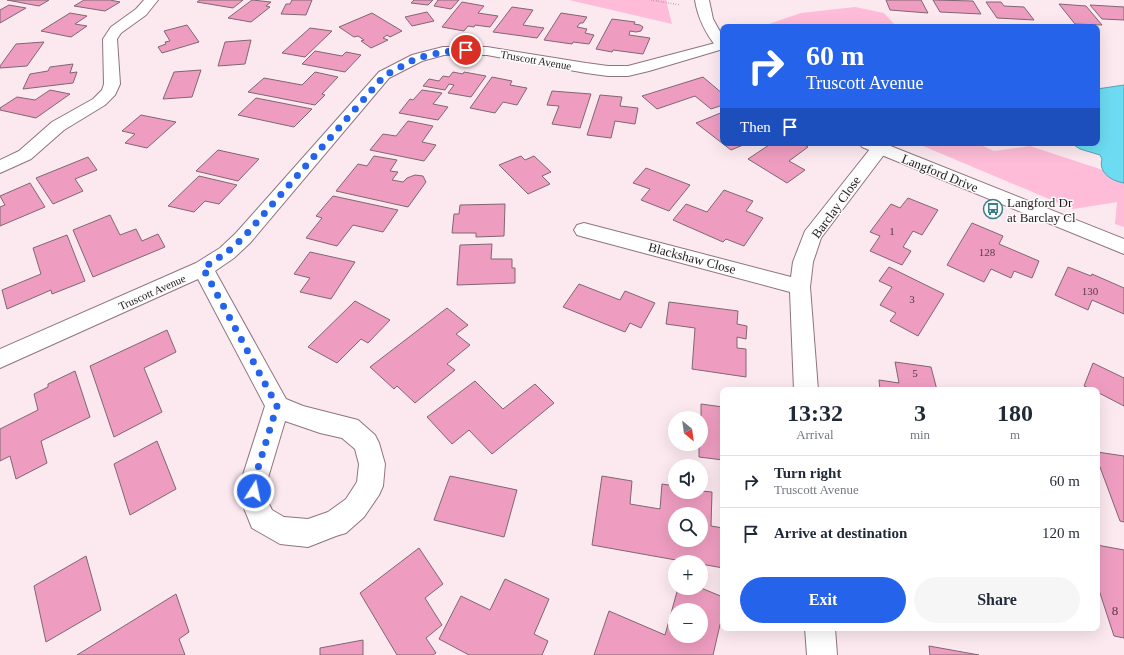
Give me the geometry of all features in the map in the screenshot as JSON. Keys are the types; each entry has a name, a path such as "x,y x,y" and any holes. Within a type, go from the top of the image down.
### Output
{"street":[{"path":"0,167 25,155 58,126 99,102 109,92 112,84 110,39 116,30 141,12 150,0"},
{"path":"702,0 703,10 707,22 714,36 720,44"},
{"name":"Truscott Avenue","path":"0,358 203,268 226,253 243,238 384,76 417,58 443,52 466,50 487,51 586,68 608,71 628,71 644,68 720,47"},
{"name":"Langford Drive","path":"874,146 1124,247"},
{"name":"Barclay Close","path":"806,387 800,287 803,262 812,236 874,146"},
{"name":"Blackshaw Close","path":"584,230 800,287"},
{"path":"203,268 277,406 299,416 349,428 366,443 372,464 370,486 355,508 336,523 308,533 280,530 262,519 254,500 254,481 277,406"},
{"path":"820,631 822,655"}],"path":[{"path":"651,0 683,5"}],"shaded area":[{"path":"569,0 666,0 672,24"},
{"path":"855,7 884,13 894,24 769,24 801,13"},
{"path":"923,146 983,146 994,151 1030,146 1124,177 1124,227 1115,224 1117,202 1073,209"}],"water":[{"path":"1124,85 1124,183 1107,176 1102,168 1102,159 1100,155 1080,149 1076,146 1100,146 1100,89"}],"building":[{"path":"7,0 49,0 39,6"},
{"path":"84,0 110,0 120,2 105,11 74,6"},
{"path":"200,0 243,0 233,8 197,2"},
{"path":"252,0 271,2 266,6 270,7 251,22 228,18"},
{"path":"292,0 312,0 306,15 281,14 286,4 290,4"},
{"path":"414,0 433,0 428,5 411,3"},
{"path":"438,0 459,0 451,9 434,6"},
{"path":"886,0 921,0 928,13 890,10"},
{"path":"933,0 973,1 981,14 940,12"},
{"path":"462,2 484,6 478,13 498,16 490,27 475,25 474,27 468,26 464,31 442,27"},
{"path":"986,2 1001,2 1004,6 1024,7 1034,20 997,18"},
{"path":"1059,4 1086,6 1102,25 1100,24 1075,24"},
{"path":"9,5 26,8 0,23 0,10"},
{"path":"1090,5 1124,7 1124,20 1102,19"},
{"path":"512,7 533,10 523,25 544,28 537,38 493,32"},
{"path":"427,12 434,21 412,26 405,17"},
{"path":"70,13 87,16 75,24 87,26 71,37 41,31"},
{"path":"372,13 402,31 390,37 387,35 383,38 388,40 371,48 361,41 364,40 358,36 354,37 339,27"},
{"path":"561,13 587,17 583,23 580,23 577,27 587,29 585,33 594,35 589,44 573,42 572,44 544,40"},
{"path":"612,19 635,22 634,24 643,27 641,31 630,31 629,35 650,38 643,54 613,50 612,52 596,49"},
{"path":"187,25 199,42 162,53 158,47 166,44 165,42 170,41 164,31"},
{"path":"310,28 332,31 305,57 282,53"},
{"path":"251,40 245,64 218,66 225,42"},
{"path":"44,42 27,66 0,68 16,44"},
{"path":"315,51 342,56 346,52 361,55 345,72 302,64"},
{"path":"73,64 70,73 77,72 73,83 23,89 30,74 48,71 50,67"},
{"path":"201,70 192,97 163,99 174,72"},
{"path":"315,72 338,77 322,94 325,95 315,105 248,92 264,78 302,85"},
{"path":"453,72 463,74 464,72 486,76 471,97 448,93 454,85 449,84 445,90 423,86 429,79 439,81 443,76 449,77"},
{"path":"492,77 512,81 510,85 527,88 517,105 503,102 495,113 470,108"},
{"path":"703,77 720,91 720,106 711,109 695,96 657,109 642,96"},
{"path":"50,90 70,94 36,118 0,110 0,108 17,97 35,100"},
{"path":"422,90 442,93 433,104 448,107 438,120 399,113 410,99 413,100"},
{"path":"552,91 591,94 580,128 552,124 559,106 547,105"},
{"path":"600,95 622,97 620,106 638,108 635,124 615,121 611,138 587,135"},
{"path":"256,98 312,109 294,127 238,115"},
{"path":"720,113 720,142 696,123"},
{"path":"141,115 176,122 147,148 125,143 135,134 122,131"},
{"path":"408,121 433,126 422,142 436,145 424,161 370,150 383,134 396,136"},
{"path":"726,146 741,146 731,150"},
{"path":"768,146 808,147 789,161 805,170 787,183 748,159"},
{"path":"218,150 259,159 238,181 196,171"},
{"path":"374,156 397,160 390,171 398,172 392,180 403,182 407,178 415,175 423,176 426,182 408,207 336,191 358,164 367,166"},
{"path":"521,156 525,160 534,156 551,172 542,176 550,184 528,194 499,165"},
{"path":"88,157 97,170 75,179 83,191 53,204 36,178"},
{"path":"646,168 690,185 669,211 641,200 650,189 633,183"},
{"path":"199,176 237,185 219,204 205,201 194,212 168,206"},
{"path":"30,183 45,207 0,226 0,207 5,205 0,196"},
{"path":"724,190 753,201 746,211 763,218 744,246 726,239 723,242 673,220 686,204 707,212"},
{"path":"333,196 398,210 383,232 353,225 337,246 306,238 322,218 316,216"},
{"path":"908,198 938,210 922,235 913,231 903,247 911,251 902,265 870,251 880,236 870,232 891,204 900,208"},
{"path":"505,204 504,236 476,237 476,233 452,233 454,214 459,214 460,205"},
{"path":"110,215 120,235 136,229 142,241 158,234 165,247 93,277 73,230"},
{"path":"972,223 1003,236 999,244 1039,261 1032,278 1014,271 1011,278 991,269 984,282 947,265"},
{"path":"67,235 85,281 52,294 51,290 7,309 2,290 41,274 33,248"},
{"path":"492,244 491,259 512,259 512,268 515,268 515,283 457,285 460,245"},
{"path":"310,252 355,262 331,299 300,292 310,278 294,274"},
{"path":"889,267 944,294 918,336 890,321 896,313 880,305 892,287 879,281"},
{"path":"1068,267 1091,276 1092,274 1124,288 1124,314 1092,300 1088,310 1055,295"},
{"path":"579,284 620,300 625,291 655,303 641,328 630,323 625,332 563,307"},
{"path":"355,301 390,320 368,343 361,339 337,363 308,347"},
{"path":"669,302 738,311 737,324 747,326 746,339 737,337 737,348 746,349 746,377 692,369 695,328 666,324"},
{"path":"447,308 468,325 456,334 470,345 447,364 455,370 415,403 397,386 394,389 370,367"},
{"path":"167,330 176,352 144,368 162,412 114,437 90,366"},
{"path":"895,362 931,367 936,387 880,387 879,380 899,383"},
{"path":"1093,363 1124,378 1124,406 1100,394 1100,387 1084,386"},
{"path":"75,371 90,417 41,441 47,463 16,479 10,456 0,461 0,429 38,410 34,394 48,387 48,384"},
{"path":"475,381 503,409 535,384 554,403 492,454 469,430 452,444 427,417"},
{"path":"701,404 720,407 720,460 699,457 699,451 708,451 708,411 701,411"},
{"path":"157,441 176,489 130,515 114,464"},
{"path":"1100,452 1124,456 1124,522 1120,521 1100,467"},
{"path":"450,476 517,490 504,537 434,520"},
{"path":"602,476 632,481 630,504 660,509 662,484 668,485 668,499 708,499 708,492 712,492 711,526 720,528 720,567 708,565 708,555 668,555 668,559 592,545"},
{"path":"1100,546 1124,550 1124,638 1114,636 1100,593"},
{"path":"419,548 443,584 425,598 442,625 426,638 436,653 433,655 397,655 360,593"},
{"path":"86,556 101,610 46,642 34,586"},
{"path":"505,579 549,599 534,634 548,641 542,655 469,655 439,639 461,596 490,610"},
{"path":"708,591 720,596 720,625 713,655 594,655 609,611 665,635 668,624 668,643 708,643 708,603 674,603 676,595 708,595"},
{"path":"176,594 189,632 179,639 185,655 77,655"},
{"path":"363,640 363,655 320,655 320,648"},
{"path":"929,646 979,655 930,655"}],"place":[{"name":"Langford Dr at Barclay Cl","path":"993,209"}],"route":[{"path":"254,491 254,481 277,406 203,268 226,253 243,238 384,76 403,64 417,58 443,52 466,50"}]}
